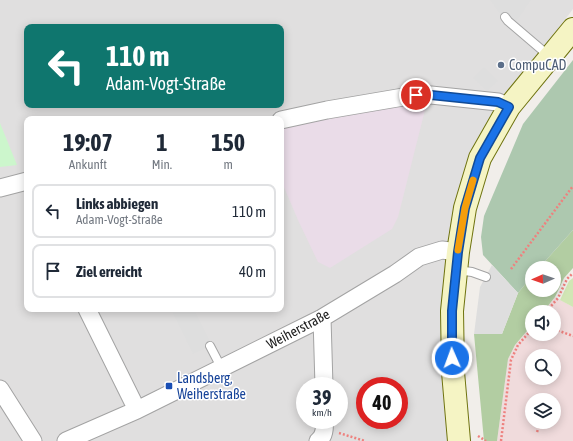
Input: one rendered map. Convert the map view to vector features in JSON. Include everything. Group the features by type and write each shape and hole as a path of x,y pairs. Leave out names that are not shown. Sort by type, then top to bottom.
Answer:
{"street":[{"path":"461,437 453,372 452,311 457,261 465,208 480,158 509,107 573,29"},
{"path":"284,119 327,110 416,95 431,95 498,102 509,107"},
{"path":"0,188 24,182"},
{"name":"Weiherstraße","path":"66,441 137,410 322,318 395,274 419,257 442,250 457,261"},
{"path":"88,312 137,410"},
{"path":"322,318 324,377"},
{"path":"0,389 33,441"}],"lane":[{"path":"505,17 550,58"},
{"path":"457,261 472,272 486,277"},
{"path":"210,346 222,369"}],"path":[{"path":"511,268 573,186"},
{"path":"552,305 558,298 567,279 573,273"},
{"path":"567,279 573,278"},
{"path":"561,332 573,336"},
{"path":"501,441 511,360 518,345 525,337"},
{"path":"322,430 365,441"},
{"path":"461,437 486,441"}],"shaded area":[{"path":"0,0 573,0 573,9 503,101 459,193 453,441 0,441"},
{"path":"490,0 531,0 511,29"},
{"path":"484,67 498,81 487,91 473,78"},
{"path":"428,98 398,217 392,229 330,268 318,262 284,187 284,126"},
{"path":"492,265 518,293 502,334 474,334 480,287"},
{"path":"555,297 573,307 573,441 497,441 508,359 515,345 525,333 525,341 561,341 561,305 549,305"},
{"path":"172,312 196,312 212,345 193,354"}],"green space":[{"path":"573,60 573,230 545,261 525,261 525,284 518,293 483,255 481,237 484,216 523,124"},
{"path":"0,123 17,165 0,167"},
{"path":"573,230 573,268 564,278 561,284 561,261 545,261"},
{"path":"573,278 573,307 560,300 569,281"},
{"path":"525,284 525,297 555,297 549,305 525,305 525,333 515,345 508,359 497,441 484,441 474,334 502,334 518,293"}],"slow traffic":[{"path":"458,250 465,208 473,180"}],"place":[{"name":"CompuCAD","path":"501,65"},
{"name":"Landsberg, Weiherstraße","path":"169,386"}],"route":[{"path":"416,95 431,95 498,102 509,107 480,158 465,208 458,252 452,311 452,358"}]}
